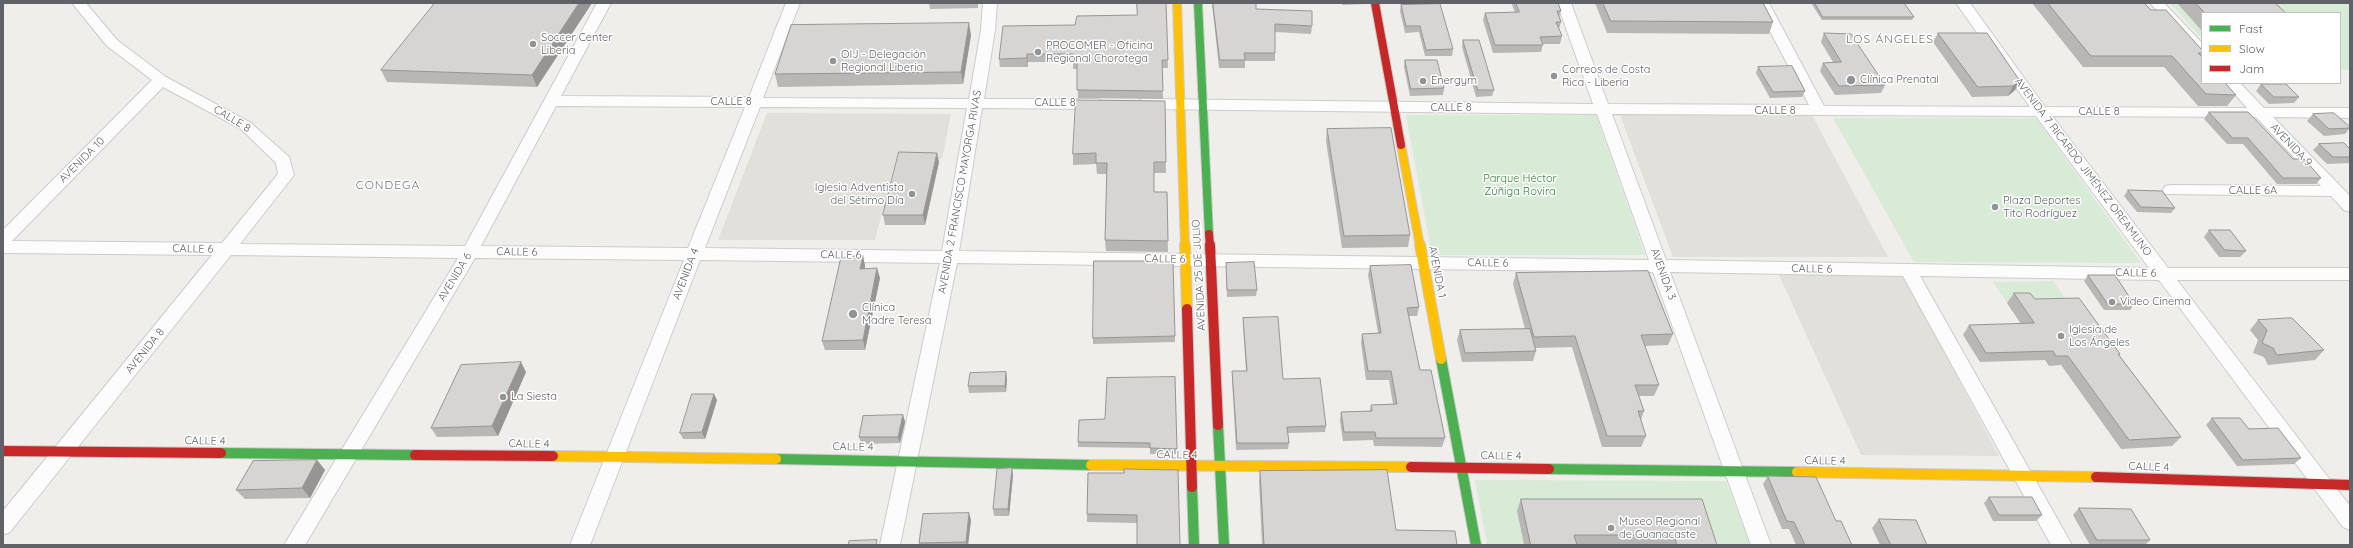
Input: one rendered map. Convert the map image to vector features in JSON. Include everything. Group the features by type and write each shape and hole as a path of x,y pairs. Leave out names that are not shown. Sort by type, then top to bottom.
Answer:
{"street":[{"name":"CALLE 8","path":"79,3 112,43 161,80 246,126 284,161 286,175"},
{"name":"AVENIDA 6","path":"294,545 470,252 604,3"},
{"name":"AVENIDA 4","path":"580,545 793,3"},
{"name":"AVENIDA 2 FRANCISCO MAYORGA RIVAS","path":"890,545 950,256 988,30 990,3"},
{"name":"AVENIDA 25 DE JULIO","path":"1178,3 1194,545"},
{"name":"AVENIDA 25 DE JULIO","path":"1198,3 1224,545"},
{"name":"AVENIDA 1","path":"1375,3 1476,545"},
{"name":"AVENIDA 3","path":"1564,3 1761,545"},
{"path":"1762,3 1819,111"},
{"name":"AVENIDA 7 RICARDO JIMÉNEZ OREAMUNO","path":"1963,3 2041,112 2350,521"},
{"path":"2157,3 2201,50"},
{"name":"AVENIDA 10","path":"3,240 161,80"},
{"name":"AVENIDA 9","path":"2233,84 2260,113 2339,188 2350,206"},
{"name":"CALLE 8","path":"552,101 1110,104"},
{"name":"CALLE 8","path":"1126,104 1394,108 2350,113"},
{"name":"AVENIDA 8","path":"3,526 228,249 286,175"},
{"name":"CALLE 6A","path":"2171,190 2339,188"},
{"name":"CALLE 6","path":"3,247 950,256 2163,274 2350,274"},
{"path":"1908,270 2062,545"},
{"name":"CALLE 4","path":"3,451 908,460 1192,467 1311,466 2023,475 2350,485"}],"shaded area":[{"path":"767,113 951,114 942,159 896,159 875,240 718,240"},
{"path":"1620,115 1812,115 1888,257 1673,257"},
{"path":"1903,274 1999,456 1861,455 1779,275"}],"green space":[{"path":"2170,3 2177,3 2201,30 2201,38"},
{"path":"2255,3 2347,3 2350,5 2350,70 2341,70 2341,12 2264,12"},
{"name":"Parque Héctor Zúñiga Rovira","path":"1406,115 1596,115 1645,255 1432,255"},
{"path":"1833,118 2036,118 2141,263 1914,262"},
{"path":"2053,281 2072,307 2007,303 1993,282"},
{"path":"1475,480 1726,481 1750,545 1707,545 1517,511 1524,545 1487,545"}],"building":[{"path":"435,3 579,3 532,75 381,70"},
{"path":"1137,3 1166,3 1168,60 1162,60 1163,91 1077,90 1077,61 1072,61 1073,54 1027,54 1027,58 999,59 1003,26 1075,25 1077,16 1137,15"},
{"path":"1213,3 1256,3 1256,9 1312,11 1312,26 1275,24 1275,53 1244,53 1245,60 1220,60"},
{"path":"1516,3 1558,3 1561,11 1557,11 1561,22 1556,22 1562,36 1540,37 1543,45 1495,45 1485,13 1519,12"},
{"path":"1603,3 1763,3 1773,22 1611,21"},
{"path":"1815,3 1904,3 1914,17 1823,17"},
{"path":"2048,3 2144,3 2151,10 2166,10 2201,49 2201,53 2198,53 2201,56 2201,84 2226,84 2236,95 2206,94 2172,56 2091,56"},
{"path":"2196,3 2275,3 2285,12 2204,12"},
{"path":"1440,4 1453,49 1426,50 1420,26 1406,26 1401,5"},
{"path":"969,23 961,72 775,74 791,25"},
{"path":"1824,33 1851,34 1885,85 1839,86 1823,63 1841,62"},
{"path":"1938,33 1987,33 2020,81 2013,86 1978,87"},
{"path":"1463,40 1479,40 1494,90 1478,90"},
{"name":"Energym","path":"1405,60 1437,60 1444,88 1411,89"},
{"path":"1792,66 1805,91 1773,92 1758,67"},
{"path":"2261,84 2286,84 2299,97 2274,97"},
{"path":"1076,100 1165,101 1166,162 1154,162 1154,192 1167,192 1168,241 1105,240 1107,163 1096,163 1096,153 1073,154"},
{"path":"2209,112 2248,112 2293,159 2304,159 2321,178 2283,178 2248,138 2233,138"},
{"path":"2334,113 2350,128 2329,129 2313,114"},
{"path":"1391,128 1410,235 1344,236 1327,129"},
{"path":"2344,143 2350,149 2350,157 2333,157 2319,144"},
{"name":"Iglesia Adventista del Sétimo Día","path":"899,152 937,153 923,215 883,215"},
{"path":"2128,190 2162,191 2175,208 2141,207"},
{"path":"2209,230 2230,230 2246,251 2225,250"},
{"name":"Clínica Madre Teresa","path":"863,256 860,269 877,268 863,340 822,341 841,257"},
{"path":"1094,261 1173,261 1175,336 1093,338"},
{"path":"1254,262 1257,290 1227,290 1226,263"},
{"path":"1411,265 1419,307 1407,308 1420,370 1431,370 1445,438 1376,438 1375,432 1344,432 1341,412 1372,411 1371,405 1397,404 1391,371 1368,371 1362,334 1381,333 1370,266"},
{"path":"1648,271 1673,334 1641,335 1659,385 1635,385 1644,411 1638,411 1646,436 1607,436 1575,336 1534,337 1516,273"},
{"path":"2088,275 2115,275 2134,304 2108,304"},
{"path":"2014,293 2030,293 2035,299 2079,298 2120,354 2118,354 2181,437 2129,440 2068,356 2056,356 2053,351 1986,353 1969,325 2034,323"},
{"path":"1278,317 1283,379 1320,378 1326,426 1287,427 1289,443 1237,443 1232,371 1247,371 1243,318"},
{"path":"2292,318 2324,350 2277,355 2273,348 2262,343 2267,330 2258,320"},
{"path":"1530,329 1536,351 1465,353 1460,330"},
{"path":"521,362 492,426 431,428 461,365"},
{"path":"1006,372 1005,386 968,386 970,373"},
{"path":"1175,377 1177,449 1150,448 1150,443 1078,442 1079,420 1105,419 1107,378"},
{"path":"692,394 714,394 702,432 680,433"},
{"path":"903,415 898,437 859,437 863,416"},
{"path":"2212,418 2240,418 2249,429 2278,428 2301,458 2243,460"},
{"path":"317,460 302,488 236,490 253,461"},
{"path":"1012,468 1008,509 993,509 997,469"},
{"path":"1124,469 1178,470 1180,545 1137,545 1137,515 1087,514 1088,473 1124,473"},
{"path":"1387,470 1396,530 1455,531 1457,545 1264,545 1260,471"},
{"path":"1768,476 1816,477 1836,521 1841,521 1852,545 1805,545 1794,522 1787,521"},
{"path":"1989,497 2032,497 2042,515 1999,515"},
{"name":"Museo Regional de Guanacaste","path":"1521,499 1702,499 1717,545 1677,545 1674,535 1574,535 1577,545 1531,545"},
{"path":"2079,508 2131,509 2150,540 2097,540"},
{"path":"969,513 966,542 919,543 923,514"},
{"path":"1879,519 1916,520 1927,545 1891,545"},
{"path":"877,540 876,545 848,545 849,541"}],"traffic: fast":[{"path":"1198,3 1209,234"},
{"path":"1441,359 1476,545"},
{"path":"1218,425 1224,545"},
{"path":"221,453 415,455"},
{"path":"776,459 1091,465"},
{"path":"1549,469 1797,472"},
{"path":"1192,487 1194,545"}],"traffic: slow":[{"path":"1177,3 1187,309"},
{"path":"1401,145 1441,359"},
{"path":"553,456 776,459"},
{"path":"1091,465 1411,467"},
{"path":"1797,472 2096,477"}],"traffic: jam":[{"path":"1375,3 1401,145"},
{"path":"1209,234 1218,425"},
{"path":"1187,309 1192,487"},
{"path":"3,451 221,453"},
{"path":"415,455 553,456"},
{"path":"1411,467 1549,469"},
{"path":"2096,477 2350,485"}],"place":[{"name":"Soccer Center Liberia","path":"533,44"},
{"name":"PROCOMER - Oficina Regional Chorotega","path":"1038,52"},
{"name":"OIJ - Delegación Regional Liberia","path":"833,61"},
{"name":"Correos de Costa Rica - Liberia","path":"1554,76"},
{"name":"Clínica Prenatal","path":"1851,80"},
{"name":"Energym","path":"1423,81"},
{"name":"Iglesia Adventista del Sétimo Día","path":"912,194"},
{"name":"Plaza Deportes Tito Rodríguez","path":"1995,207"},
{"name":"Video Cinema","path":"2112,302"},
{"name":"Clínica Madre Teresa","path":"853,314"},
{"name":"Iglesia de Los Ángeles","path":"2061,336"},
{"name":"La Siesta","path":"503,397"},
{"name":"Museo Regional de Guanacaste","path":"1611,528"}],"district":[{"name":"LOS ÁNGELES","path":"1890,39"},
{"name":"CONDEGA","path":"388,185"}]}
